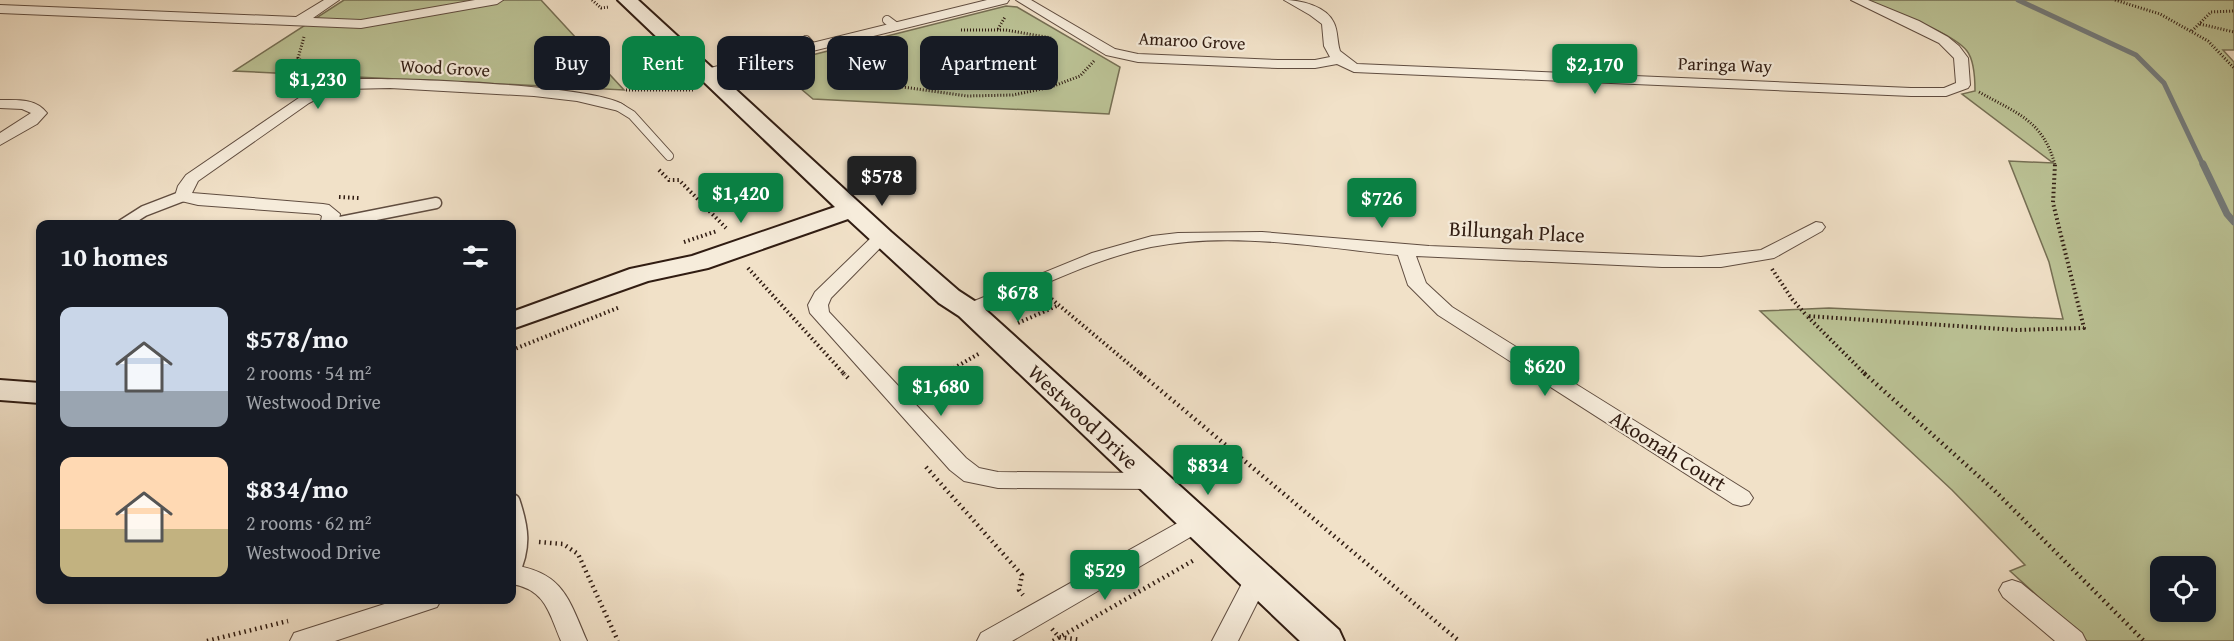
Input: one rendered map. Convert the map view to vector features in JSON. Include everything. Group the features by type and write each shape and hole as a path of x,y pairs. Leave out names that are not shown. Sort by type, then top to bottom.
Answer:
{"street":[{"path":"91,14 117,0"},
{"path":"300,26 333,0"},
{"path":"0,9 300,26 398,20 491,0"},
{"name":"Westwood Drive","path":"627,0 666,36"},
{"path":"705,70 891,23 959,3 1004,0"},
{"name":"Amaroo Grove","path":"1022,0 1111,52 1138,58 1278,64 1315,64 1337,60"},
{"path":"1290,0 1315,12 1328,23 1331,48 1337,60"},
{"name":"Paringa Way","path":"1337,60 1354,68 1946,92 1963,85 1962,59 1954,46 1937,35 1857,0"},
{"name":"Westwood Drive","path":"705,72 717,83"},
{"name":"Wood Grove","path":"183,196 186,186 201,172 304,99 330,87 379,83 544,92 573,95 619,107"},
{"path":"600,101 620,90"},
{"name":"Westwood Drive","path":"725,90 882,237 949,297 969,310 1325,641"},
{"path":"0,104 31,107 37,109 39,114 32,121 0,140"},
{"path":"183,196 198,200 323,209 331,214 330,220"},
{"path":"516,320 640,275 699,262 847,204"},
{"name":"Billungah Place","path":"969,310 1074,266 1146,242 1178,238 1313,241 1405,250 1672,262 1725,261 1763,255 1816,226"},
{"path":"882,237 822,296 818,308 820,313 958,464 972,475 998,480 1152,482"},
{"name":"Akoonah Court","path":"1405,250 1417,285 1445,312 1741,498"},
{"path":"0,390 36,393"},
{"path":"990,641 1198,522"},
{"path":"516,575 536,579 546,586 554,597 574,641"},
{"path":"1225,641 1258,577"},
{"path":"2012,590 2073,641"},
{"path":"298,630 411,604"}],"lane":[{"name":"Wood Grove","path":"619,107 632,116 669,156"},
{"path":"130,220 144,211 183,196"},
{"path":"353,220 436,203"},
{"path":"516,509 524,531 524,543 516,566"}],"path":[{"path":"2115,0 2151,10 2208,41 2234,68"},
{"path":"2192,32 2211,12 2234,11"},
{"path":"2199,24 2234,32"},
{"path":"300,26 303,42 298,58 306,65 346,67"},
{"path":"952,31 998,29 1045,36"},
{"path":"908,88 967,96 1013,95 1051,87 1080,76 1094,61 1088,56"},
{"path":"620,90 717,89"},
{"path":"1807,316 2017,330 2084,328 2053,203 2055,164 2047,141 2033,123 1983,93"},
{"path":"654,164 669,180 679,180 726,228"},
{"path":"336,197 401,202 410,208"},
{"path":"1763,255 1792,299 1807,316 1882,391 1994,490 2144,641"},
{"path":"741,260 849,379"},
{"path":"1041,290 1459,641"},
{"path":"1017,324 1059,305"},
{"path":"907,391 956,368 980,353"},
{"path":"919,459 1022,575 1019,590 1029,602"},
{"path":"524,543 556,542 578,554 618,641"},
{"path":"1053,641 1199,557"},
{"path":"207,641 262,629 298,630"},
{"path":"1073,630 1082,640"},
{"path":"1059,637 1082,640"}],"green space":[{"path":"344,0 541,0 574,36 534,36 534,86 234,71"},
{"path":"1867,0 2234,0 2234,50 2223,50 2234,62 2234,641 2087,641 2010,571 2025,565 1952,490 1760,311 1829,308 2063,319 2049,262 2009,161 2053,163 1962,94 1975,91 1973,65 1967,51 1948,37 1920,22"},
{"path":"1006,6 1017,7 1120,67 1109,114 813,99 802,90 815,90 815,54 827,51 827,90 908,90 908,36 887,36"},
{"path":"610,75 622,88 622,90 610,89"}],"waterway":[{"path":"2018,0 2136,55 2164,83 2203,165"},
{"path":"2203,164 2227,214 2234,222"}]}
